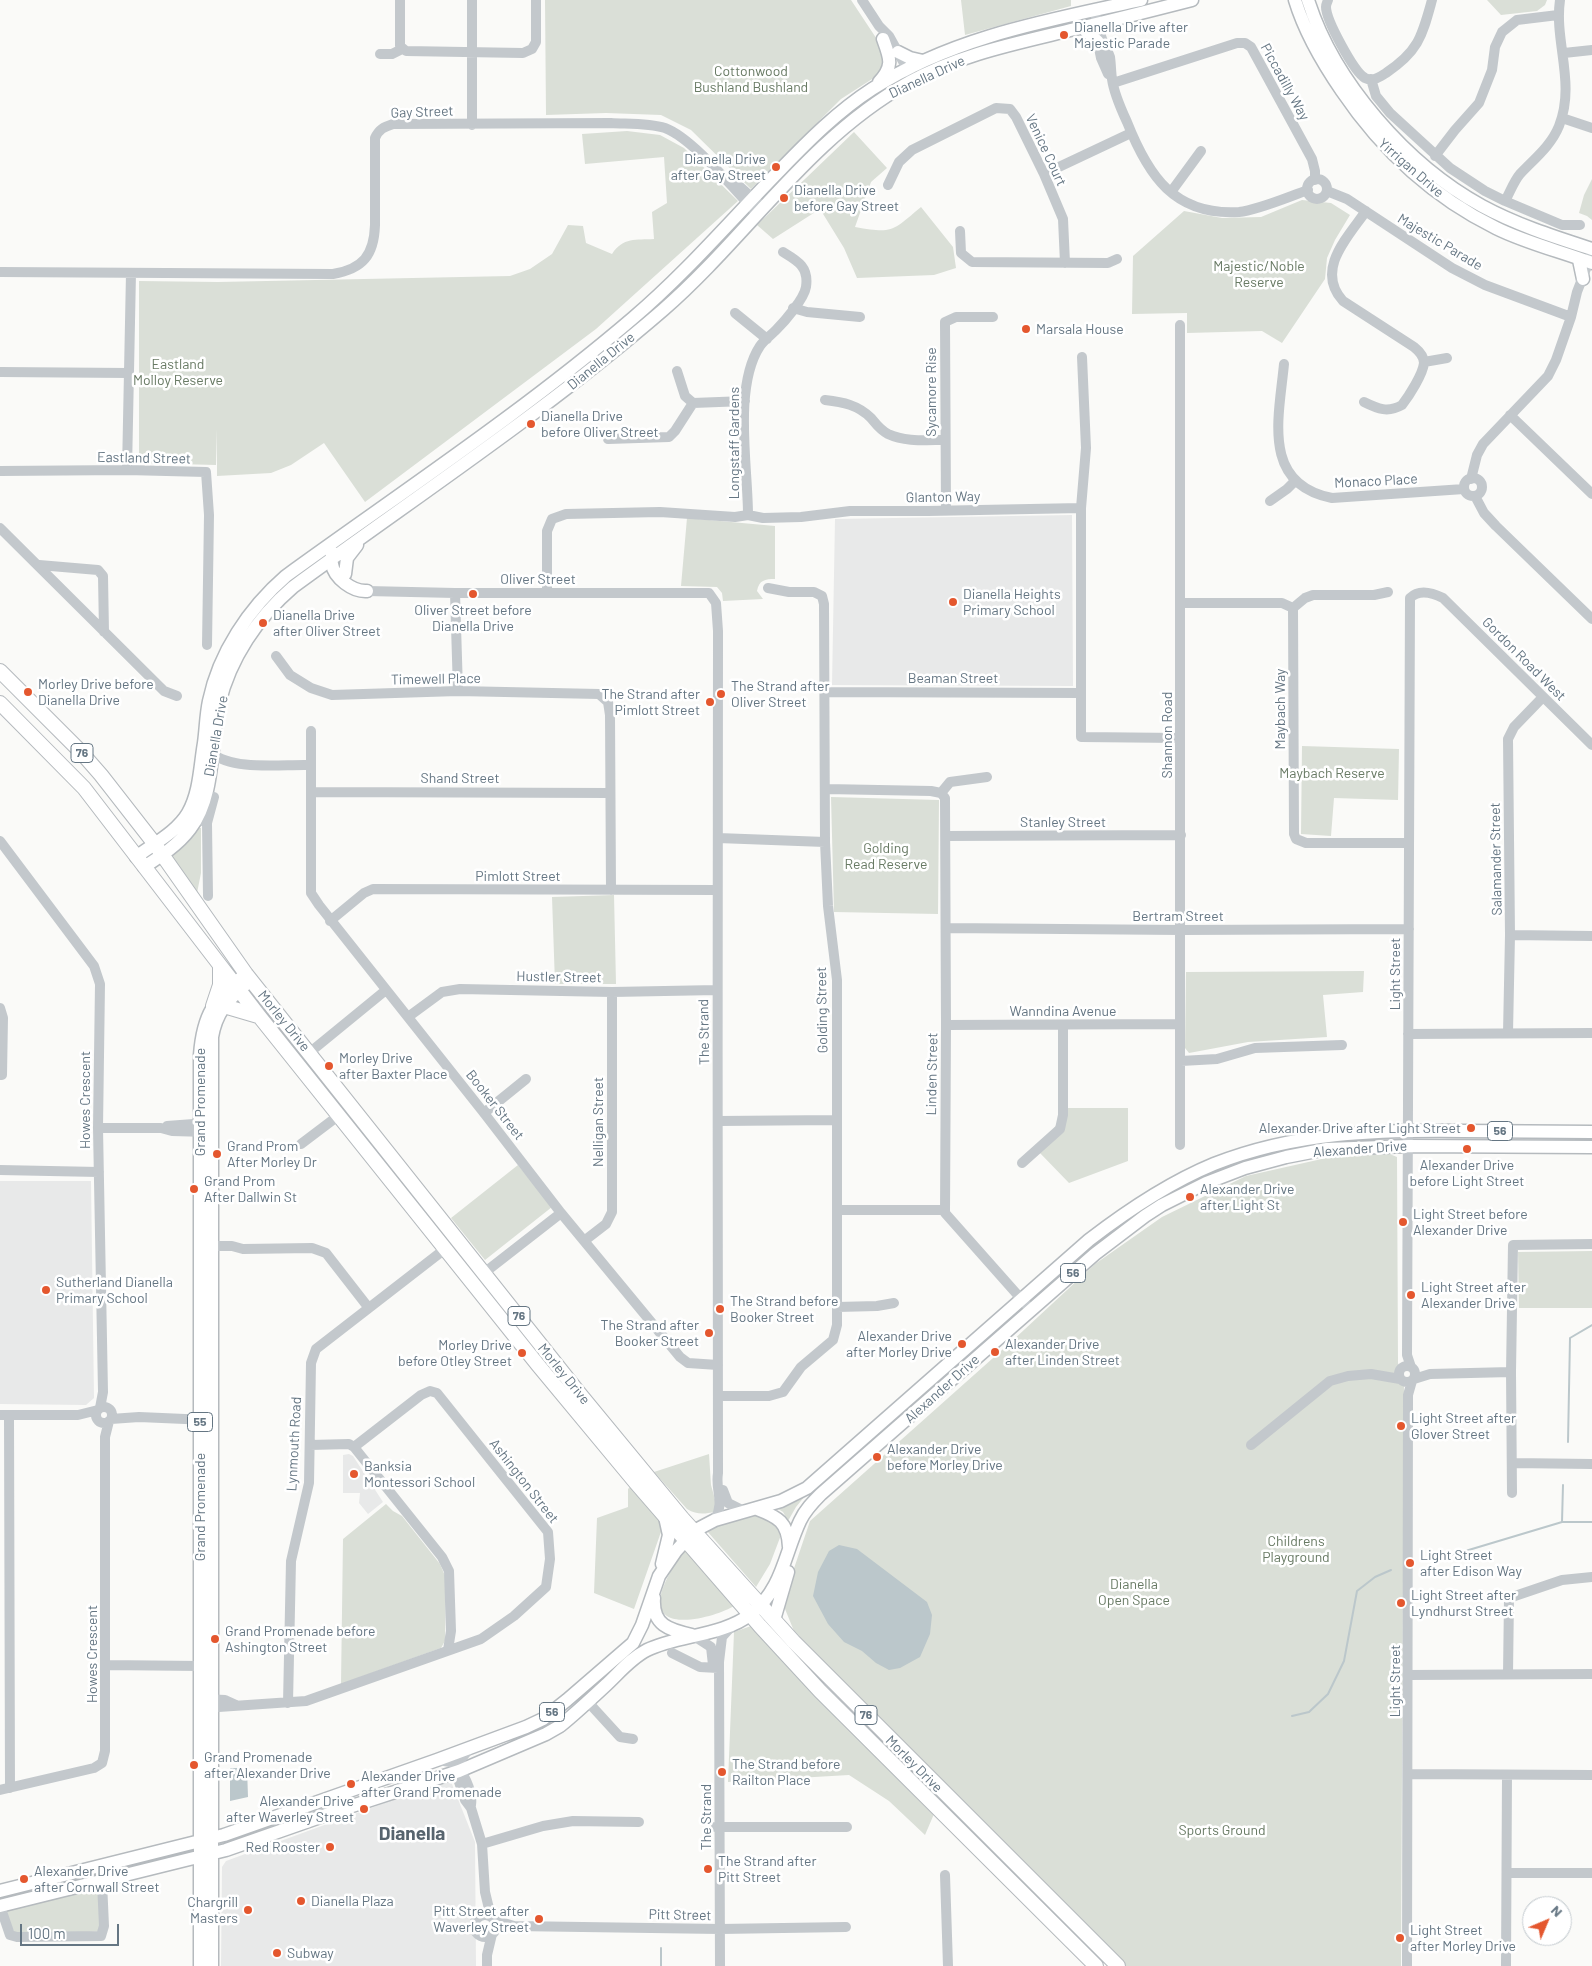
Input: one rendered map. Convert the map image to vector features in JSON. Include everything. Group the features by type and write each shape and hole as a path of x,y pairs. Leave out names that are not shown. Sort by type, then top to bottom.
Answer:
{"highway":[{"name":"Morley Drive","path":"0,671 80,751 154,843 248,977 646,1476 689,1535 755,1609 828,1699 1096,1966"},
{"name":"Morley Drive","path":"0,702 74,777 220,967 598,1439 665,1517 689,1535"},
{"path":"220,967 219,1006 259,1016"},
{"path":"408,1202 420,1193"},
{"name":"Morley Drive","path":"755,1609 774,1620 907,1757 1118,1966"}],"main road":[{"name":"Dianella Drive","path":"332,558 556,397 637,331 688,286 761,211 804,163 923,61 990,36 1141,0"},
{"name":"Dianella Drive","path":"140,862 162,855 190,830 197,818 207,788 219,704 231,669 254,627 277,602 345,534 547,388 632,319 679,277 750,201 832,120 872,89 907,76 995,48 1192,0"},
{"path":"1289,0 1306,40 1316,51"},
{"name":"Yirrigan Drive","path":"1295,0 1316,51 1362,121 1384,146 1434,190 1495,228 1534,244 1589,259"},
{"name":"Yirrigan Drive","path":"1308,0 1329,48 1354,88 1393,137 1429,169 1466,196 1534,229 1589,259"},
{"path":"1091,26 1098,42"},
{"path":"872,89 884,77 889,65 890,58 883,39"},
{"path":"898,52 910,58 923,61"},
{"path":"1583,279 1579,260 1589,259"},
{"path":"332,558 333,549 345,534"},
{"path":"345,578 349,556 366,534"},
{"path":"311,566 332,558"},
{"path":"332,558 337,562 345,578"},
{"name":"Dianella Drive","path":"197,818 197,792 209,701 227,654 240,628 263,598 286,576 311,566"},
{"path":"311,566 326,573 345,578 366,591"},
{"name":"Dianella Drive","path":"140,862 154,843 176,828 197,818"},
{"name":"Grand Promenade","path":"200,1966 206,1856 206,1128 212,1038 219,1006 248,977"},
{"name":"Alexander Drive","path":"0,1891 206,1839 437,1760 543,1719 633,1643 658,1582 689,1535 715,1520 781,1501 807,1488 1088,1240 1168,1186 1202,1170 1266,1147 1314,1137 1409,1131 1592,1132"},
{"name":"Alexander Drive","path":"0,1906 206,1856 459,1772 560,1726 639,1654 658,1645 732,1625 768,1597 775,1586 789,1553 800,1520 806,1510 821,1494 1125,1230 1162,1205 1206,1183 1245,1168 1326,1149 1409,1146 1592,1147"},
{"name":"Grand Promenade","path":"206,1509 200,1666 206,1703"},
{"name":"56","path":"750,1510 771,1514 783,1524 788,1532 788,1572 774,1620"},
{"path":"665,1517 669,1535 658,1582 655,1614 662,1623 674,1631 694,1636"},
{"name":"Grand Promenade","path":"206,1856 212,1966"}],"street":[{"path":"400,0 400,42 402,49"},
{"path":"472,0 472,125"},
{"path":"380,54 392,54 402,49 410,52 472,53 523,53 532,50 536,42 536,0"},
{"path":"862,0 879,26 889,36 898,52 907,76"},
{"path":"1328,0 1326,8 1331,23 1360,75 1371,79 1377,78 1398,65 1414,49 1422,34 1432,0"},
{"path":"1505,201 1518,176 1551,141 1562,118 1566,97 1564,54 1558,16 1560,0"},
{"path":"1092,11 1091,26 1110,59 1112,81"},
{"path":"1435,156 1455,130 1479,104 1492,70 1494,47 1502,32 1517,20 1558,16"},
{"path":"879,26 883,39 907,76"},
{"path":"1098,42 1102,62 1112,81 1131,133 1146,165 1160,183 1171,192 1192,205 1204,209 1240,212 1308,190"},
{"name":"Piccadilly Way","path":"1112,81 1237,43 1245,43 1251,47 1256,55 1312,159 1315,180"},
{"path":"1564,54 1592,50"},
{"path":"1371,79 1376,96 1390,113 1435,156 1485,191 1562,225 1580,225"},
{"name":"Venice Court","path":"888,185 899,162 912,150 996,108 1010,109 1016,116 1044,174 1063,219 1065,263"},
{"path":"1562,118 1592,128"},
{"name":"Gay Street","path":"131,273 333,274 346,272 366,258 374,239 375,138 378,131 385,126 393,124 611,123 666,128 685,140 727,180 737,193 761,211"},
{"path":"1044,174 1131,133"},
{"path":"1171,192 1202,151"},
{"path":"1315,180 1324,182 1327,191 1323,197 1316,199 1310,195 1308,190 1309,185 1315,180"},
{"name":"Majestic Parade","path":"1327,191 1339,195 1366,211 1452,268 1485,285 1573,313"},
{"path":"1364,402 1378,410 1387,410 1402,405 1422,371 1424,362 1423,356 1414,347 1343,301 1337,294 1331,281 1330,270 1340,248 1366,211"},
{"path":"960,231 961,253 972,262 1108,263 1117,258"},
{"name":"Longstaff Gardens","path":"748,515 745,401 748,375 760,346 778,328 803,296 806,286 806,274 801,262 783,252"},
{"path":"1573,313 1583,297 1589,259"},
{"path":"0,272 131,273 127,470"},
{"path":"1471,479 1477,480 1481,485 1480,492 1475,496 1468,495 1464,489 1466,483 1471,479 1479,450 1548,376 1556,360 1573,313 1577,292 1583,279"},
{"path":"793,308 808,312 860,317"},
{"path":"735,312 767,338"},
{"name":"Sycamore Rise","path":"946,510 945,322 956,318 993,317"},
{"name":"Shannon Road","path":"1180,325 1180,1145"},
{"path":"1082,357 1086,448 1081,508 1081,737 1180,738"},
{"path":"1424,362 1447,358"},
{"name":"Monaco Place","path":"1284,364 1278,446 1285,467 1295,481 1310,492 1332,498 1464,489"},
{"path":"677,371 686,396 693,403 745,401"},
{"path":"0,372 129,372"},
{"path":"825,400 843,402 854,406 867,414 885,433 893,436 916,440 945,440"},
{"path":"608,439 669,437 693,403"},
{"path":"1510,415 1592,493"},
{"name":"Eastland Street","path":"0,471 127,470 206,472 209,515 207,645"},
{"path":"1270,501 1295,481"},
{"path":"1475,496 1484,513 1496,526 1592,619"},
{"name":"Glanton Way","path":"547,593 547,531 552,519 566,514 660,512 735,517 748,515 763,518 801,517 850,511 1081,508"},
{"path":"0,528 164,691 177,696"},
{"path":"39,565 98,570 103,576 104,632"},
{"name":"Golding Street","path":"718,1396 769,1396 783,1392 801,1367 832,1340 836,1332 838,1210 836,1120 837,980 828,906 825,842 824,604 822,596 814,592 789,592 768,588"},
{"name":"Oliver Street","path":"366,591 709,593"},
{"path":"1181,603 1282,602 1293,608 1312,595 1374,595 1388,592"},
{"path":"455,593 458,691"},
{"name":"The Strand","path":"709,593 716,602 718,631 717,990 719,1120 717,1480 720,1509 715,1520"},
{"name":"Light Street","path":"1407,1966 1408,1395 1404,1358 1407,1355 1409,1146 1409,602 1414,595 1423,593 1436,595"},
{"name":"Gordon Road West","path":"1436,595 1443,598 1592,745"},
{"name":"Maybach Way","path":"1293,608 1294,834 1296,839 1306,843 1409,844"},
{"name":"Timewell Place","path":"276,656 290,675 311,688 332,695 458,691 599,694 608,702 610,715 610,793"},
{"name":"Beaman Street","path":"824,692 1081,692"},
{"name":"Salamander Street","path":"1508,1033 1510,935 1508,740 1514,727 1543,697"},
{"name":"Booker Street","path":"311,731 311,893 330,921 484,1113 561,1213 680,1357 688,1364 718,1365"},
{"path":"212,753 219,759 241,765 310,765"},
{"path":"210,772 241,765"},
{"path":"826,789 932,791 941,793 950,782 987,777"},
{"name":"Shand Street","path":"311,792 610,793"},
{"path":"610,793 611,890"},
{"name":"Linden Street","path":"941,793 945,798 946,836 944,1210"},
{"path":"208,896 197,818 214,797"},
{"name":"Stanley Street","path":"946,836 1181,835"},
{"path":"718,838 825,842"},
{"name":"Howes Crescent","path":"0,841 94,966 100,984 98,1128 105,1438 105,1751 102,1763 94,1768 5,1789"},
{"name":"Pimlott Street","path":"330,921 364,893 373,889 717,890"},
{"name":"Bertram Street","path":"946,928 1409,929"},
{"path":"1510,935 1592,936"},
{"name":"Hustler Street","path":"408,1017 442,992 460,989 612,992 717,990"},
{"path":"309,1053 386,990"},
{"name":"Nelligan Street","path":"584,1241 606,1224 612,1212 612,992"},
{"path":"0,1008 4,1018 2,1075 0,1075"},
{"name":"Wanndina Avenue","path":"946,1025 1180,1024"},
{"path":"1022,1163 1060,1129 1063,1115 1063,1025"},
{"path":"1408,1034 1592,1033"},
{"path":"1181,1061 1217,1059 1255,1048 1342,1045"},
{"path":"484,1113 526,1079"},
{"path":"301,1144 338,1116"},
{"path":"719,1120 836,1120"},
{"path":"98,1128 161,1128 172,1131 206,1128"},
{"path":"0,1170 99,1172"},
{"path":"838,1210 944,1210 944,1213 1031,1310"},
{"path":"484,1272 561,1213"},
{"path":"1512,1493 1513,1245 1592,1244"},
{"path":"207,1250 312,1248 326,1253 368,1308"},
{"name":"Lynmouth Road","path":"288,1702 291,1560 310,1483 311,1363 316,1349 445,1249"},
{"path":"837,1307 877,1306 894,1303"},
{"path":"1251,1445 1330,1381 1348,1376 1371,1374 1511,1372"},
{"name":"Ashington Street","path":"206,1703 225,1700 236,1705 306,1701 481,1640 514,1616 546,1587 550,1560 548,1532 437,1393 430,1391 421,1396 354,1447"},
{"path":"5,1789 4,1415 206,1415"},
{"path":"310,1445 349,1444 354,1447 442,1557 449,1571 451,1631 448,1650"},
{"path":"1512,1464 1592,1464"},
{"name":"The Strand","path":"718,1473 728,1503 750,1510"},
{"path":"1508,1674 1509,1598 1562,1580 1592,1577"},
{"name":"The Strand","path":"714,1966 717,1929 718,1827 716,1668 722,1637 732,1625"},
{"name":"The Strand","path":"694,1636 711,1646 716,1668"},
{"path":"672,1654 700,1667 716,1668"},
{"path":"105,1665 200,1666"},
{"path":"1408,1675 1592,1674"},
{"path":"588,1702 620,1737 633,1739"},
{"path":"470,1748 460,1759 458,1779 465,1800 471,1808 482,1844 485,1892 496,1927 487,1955 487,1966"},
{"path":"437,1760 451,1762 459,1772"},
{"path":"1408,1774 1592,1775"},
{"path":"1506,1966 1507,1775"},
{"path":"482,1844 543,1826 573,1821 639,1822"},
{"path":"718,1827 847,1827"},
{"path":"1507,1873 1592,1873"},
{"path":"945,1875 948,1966"},
{"path":"0,1906 10,1934 17,1937 100,1936 104,1926 102,1882"},
{"path":"483,1966 482,1945 480,1936 474,1929 474,1922 478,1917 485,1892"},
{"path":"478,1917 484,1915 493,1919"},
{"name":"Pitt Street","path":"493,1919 514,1926 717,1929 846,1927"},
{"name":"Pitt Street","path":"493,1934 514,1926"},
{"name":"The Strand","path":"717,1929 720,1966"},
{"path":"480,1936 488,1937 493,1934"}],"shaded area":[{"name":"Dianella Heights Primary School","path":"1072,515 1073,686 832,685 835,519"},
{"name":"Sutherland Dianella Primary School","path":"0,1181 91,1181 94,1398 86,1405 0,1404"},
{"name":"Banksia Montessori School","path":"349,1454 353,1456 383,1502 368,1514 359,1503 360,1493 343,1493 343,1455"},
{"path":"839,1545 857,1549 927,1602 932,1615 930,1634 920,1657 900,1668 889,1670 876,1663 862,1651 844,1642 828,1624 813,1596 818,1572 829,1551"},
{"path":"230,1768 247,1768 248,1797 230,1801"},
{"path":"450,1779 475,1842 476,1966 221,1966 222,1867 226,1861"}],"green space":[{"name":"Cottonwood Bushland Bushland","path":"545,0 851,0 894,65 841,99 751,189 691,130 661,115 606,113 546,115"},
{"path":"961,0 1071,0 1071,6 965,35"},
{"path":"1487,0 1547,0 1545,5 1537,11 1501,15"},
{"name":"Eastland Molloy Reserve","path":"627,131 660,135 684,148 738,201 596,329 365,502 324,443 291,465 271,473 217,476 217,429 216,465 139,463 139,281 218,282 510,276 530,269 552,254 568,225 583,226 586,243 612,254 621,245 630,240 654,239 652,212 667,203 664,157 585,164 582,134"},
{"path":"854,132 887,168 871,182 855,227 878,230 892,229 921,207 953,247 956,268 934,275 857,278 844,248 820,209 773,239 757,225"},
{"path":"1592,179 1592,220 1579,213 1584,195"},
{"name":"Majestic/Noble Reserve","path":"1302,200 1331,203 1350,215 1327,258 1325,279 1282,343 1262,331 1187,333 1187,313 1132,314 1133,256 1184,211 1222,218 1261,217"},
{"path":"687,518 775,526 775,579 765,580 759,584 757,591 763,599 723,601 722,593 717,587 681,586"},
{"name":"Maybach Reserve","path":"1302,746 1399,749 1398,800 1334,798 1331,836 1301,834"},
{"name":"Golding Read Reserve","path":"831,797 939,800 938,914 834,912"},
{"path":"198,828 201,828 201,873 197,893 172,857"},
{"path":"614,895 616,984 555,984 552,897"},
{"path":"1364,971 1363,992 1323,995 1327,1037 1248,1042 1189,1053 1185,1048 1186,972"},
{"path":"1067,1108 1128,1108 1128,1161 1069,1183 1039,1152"},
{"name":"Dianella Open Space","path":"1387,1153 1397,1157 1398,1363 1404,1382 1401,1966 1126,1966 999,1840 794,1631 783,1608 785,1595 810,1521 1011,1342 1095,1264 1162,1217 1246,1176 1335,1156"},
{"path":"518,1165 552,1207 485,1260 451,1218"},
{"path":"1592,1251 1592,1308 1519,1308 1518,1252"},
{"path":"709,1454 711,1485 716,1503 715,1512 697,1513 687,1509 654,1472"},
{"path":"632,1485 659,1516 662,1529 634,1609 594,1593 597,1518 628,1507 628,1489"},
{"path":"805,1496 788,1521 783,1512 773,1506"},
{"path":"386,1504 402,1516 440,1564 446,1578 445,1641 441,1648 341,1684 343,1539"},
{"path":"761,1514 774,1518 781,1535 770,1564 756,1587 707,1531 717,1525"},
{"path":"685,1549 734,1606 717,1614 692,1619 680,1620 670,1617 663,1612 660,1602 663,1589 673,1567"},
{"path":"751,1626 934,1814 925,1835 889,1801 849,1775 728,1782 734,1632"},
{"path":"102,1882 103,1931 17,1937 0,1906"}],"waterway":[{"path":"1568,1442 1570,1338 1592,1325"},
{"path":"1562,1522 1563,1485"},
{"path":"1432,1561 1562,1522 1592,1522"},
{"path":"1292,1716 1309,1712 1328,1694 1344,1661 1357,1591 1375,1577 1391,1570"},
{"path":"661,1948 661,1966"}],"place":[{"name":"Dianella Drive after Majestic Parade","path":"1064,35"},
{"name":"Dianella Drive after Gay Street","path":"776,167"},
{"name":"Dianella Drive before Gay Street","path":"784,198"},
{"name":"Marsala House","path":"1026,329"},
{"name":"Dianella Drive before Oliver Street","path":"531,424"},
{"name":"Oliver Street before Dianella Drive","path":"473,594"},
{"name":"Dianella Heights Primary School","path":"953,602"},
{"name":"Dianella Drive after Oliver Street","path":"263,623"},
{"name":"Morley Drive before Dianella Drive","path":"28,692"},
{"name":"The Strand after Oliver Street","path":"721,694"},
{"name":"The Strand after Pimlott Street","path":"710,702"},
{"name":"Morley Drive after Baxter Place","path":"329,1066"},
{"name":"Alexander Drive after Light Street","path":"1471,1128"},
{"name":"Alexander Drive before Light Street","path":"1467,1149"},
{"name":"Grand Prom After Morley Dr","path":"217,1154"},
{"name":"Grand Prom After Dallwin St","path":"194,1189"},
{"name":"Alexander Drive after Light St","path":"1190,1197"},
{"name":"Light Street before Alexander Drive","path":"1403,1222"},
{"name":"Sutherland Dianella Primary School","path":"46,1290"},
{"name":"Light Street after Alexander Drive","path":"1411,1295"},
{"name":"The Strand before Booker Street","path":"720,1309"},
{"name":"The Strand after Booker Street","path":"709,1333"},
{"name":"Alexander Drive after Morley Drive","path":"962,1344"},
{"name":"Alexander Drive after Linden Street","path":"995,1352"},
{"name":"Morley Drive before Otley Street","path":"522,1353"},
{"name":"Light Street after Glover Street","path":"1401,1426"},
{"name":"Alexander Drive before Morley Drive","path":"877,1457"},
{"name":"Banksia Montessori School","path":"354,1474"},
{"name":"Light Street after Edison Way","path":"1410,1563"},
{"name":"Light Street after Lyndhurst Street","path":"1401,1603"},
{"name":"Grand Promenade before Ashington Street","path":"215,1639"},
{"name":"Grand Promenade after Alexander Drive","path":"194,1765"},
{"name":"The Strand before Railton Place","path":"722,1772"},
{"name":"Alexander Drive after Grand Promenade","path":"351,1784"},
{"name":"Alexander Drive after Waverley Street","path":"364,1809"},
{"name":"Red Rooster","path":"330,1847"},
{"name":"The Strand after Pitt Street","path":"708,1869"},
{"name":"Alexander Drive after Cornwall Street","path":"24,1879"},
{"name":"Dianella Plaza","path":"301,1901"},
{"name":"Chargrill Masters","path":"248,1910"},
{"name":"Pitt Street after Waverley Street","path":"539,1919"},
{"name":"Light Street after Morley Drive","path":"1400,1938"},
{"name":"Subway","path":"277,1953"}],"district":[{"name":"Dianella","path":"412,1834"}],"park label":[{"name":"Childrens Playground","path":"1296,1549"},
{"name":"Sports Ground","path":"1222,1830"}]}
